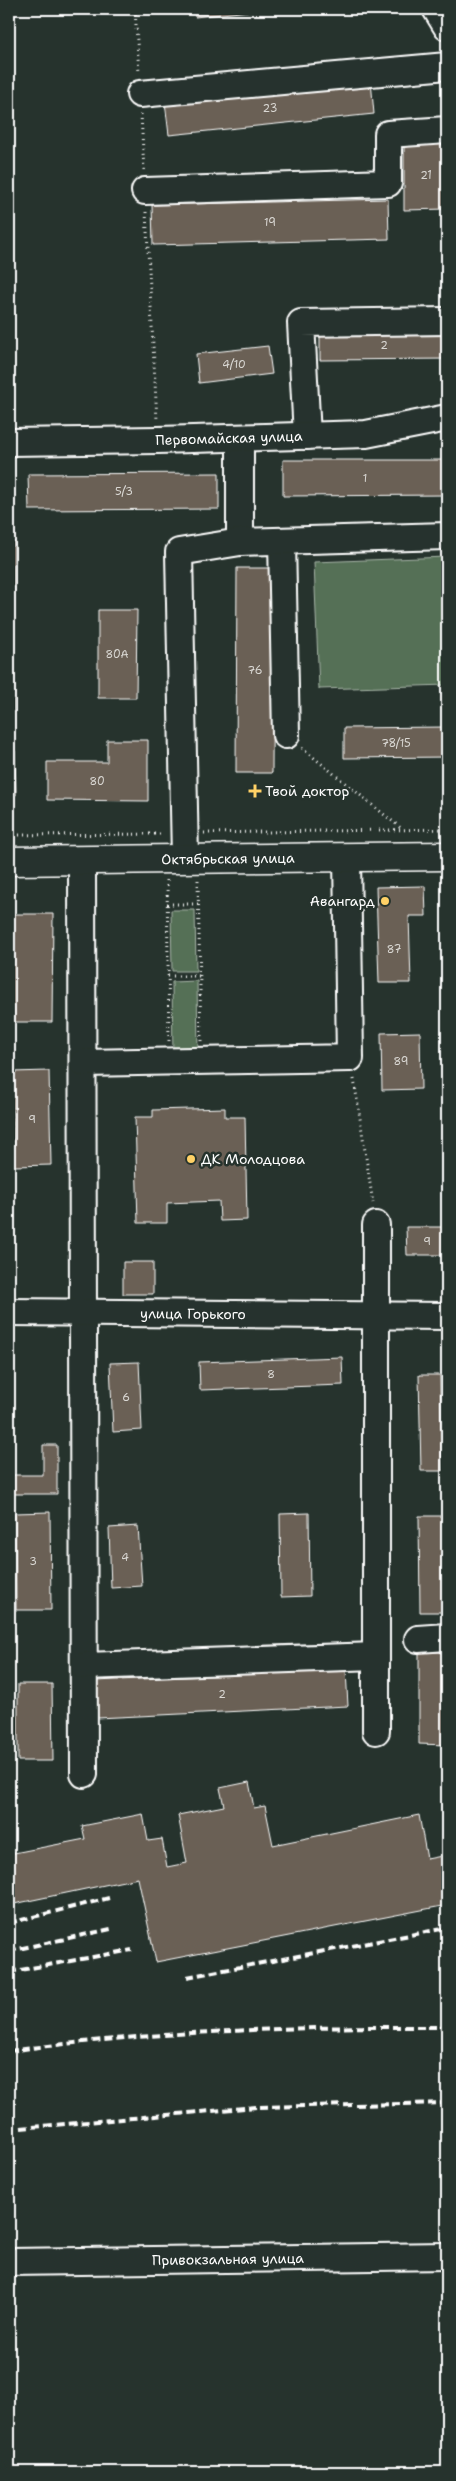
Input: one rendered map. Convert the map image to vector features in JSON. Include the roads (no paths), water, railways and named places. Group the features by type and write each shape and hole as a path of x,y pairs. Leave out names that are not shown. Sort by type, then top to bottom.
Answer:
{"main road":[{"name":"Октябрьская улица","path":"9,861 82,860 183,853 347,858 447,856"}],"street":[{"path":"436,9 447,27"},
{"path":"140,94 447,66"},
{"path":"145,191 388,183 388,134 447,130"},
{"path":"308,436 302,323 447,321"},
{"name":"Первомайская улица","path":"9,442 366,434 447,418"},
{"path":"240,438 240,542"},
{"path":"183,853 179,552 240,542 447,536"},
{"path":"282,541 286,734"},
{"path":"83,1063 350,1058 347,858"},
{"path":"82,860 84,1774"},
{"path":"376,1225 376,1730"},
{"name":"улица Горького","path":"9,1312 447,1316"},
{"path":"418,1639 447,1637"},
{"path":"84,1666 376,1656"},
{"name":"Привокзальная улица","path":"9,2262 447,2256"}],"railway":[{"path":"9,1923 109,1898"},
{"path":"187,1977 447,1928"},
{"path":"9,1951 111,1929"},
{"path":"9,1972 132,1950"},
{"path":"9,2051 173,2034 282,2029 447,2027"},
{"path":"9,2129 256,2107 447,2103"}],"place":[{"name":"Твой доктор","path":"255,791"},
{"name":"Авангард","path":"385,901"},
{"name":"ДК Молодцова","path":"191,1159"}]}
